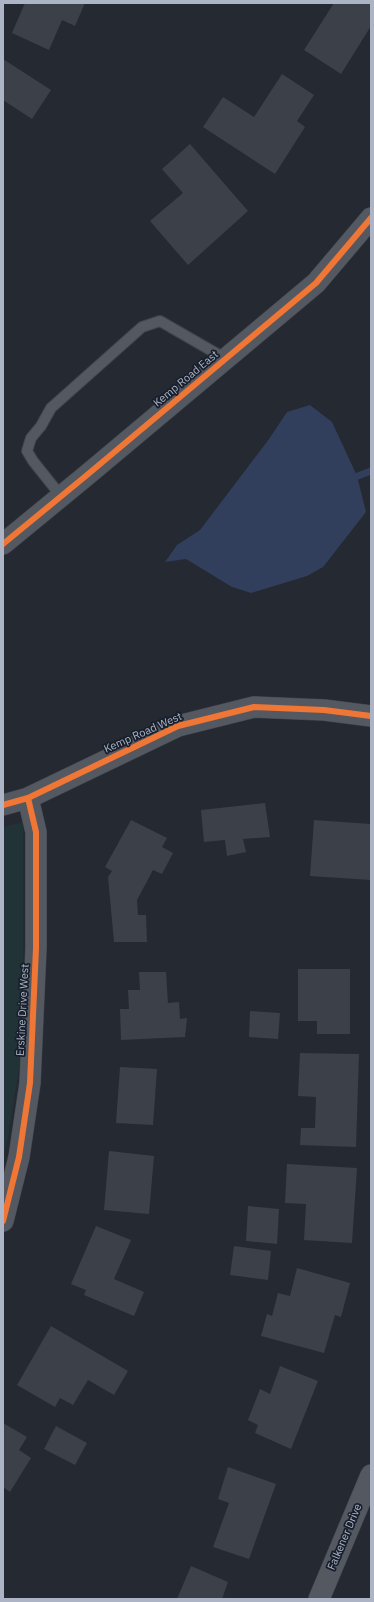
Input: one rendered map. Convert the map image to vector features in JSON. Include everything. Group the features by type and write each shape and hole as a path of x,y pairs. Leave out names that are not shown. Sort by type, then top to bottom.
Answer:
{"street":[{"name":"Kemp Road East","path":"3,544 316,283 371,218"},
{"name":"Kemp Road West","path":"3,805 28,798 178,726 254,707 324,710 371,716"},
{"name":"Erskine Drive West","path":"3,1221 19,1157 30,1083 36,948 36,832 28,798"},
{"name":"Falkener Drive","path":"320,1599 371,1475"}],"lane":[{"path":"62,496 33,461 27,451 31,438 41,426 51,408 142,327 160,321 226,359"}],"shaded area":[{"path":"23,822 23,1042 8,1138 3,1158 3,827"}],"water":[{"path":"310,405 332,422 357,476 366,512 323,567 307,576 251,593 232,587 186,559 165,562 177,545 200,530 269,439 287,412"}],"building":[{"path":"25,3 85,3 75,26 62,20 49,50 12,33"},
{"path":"334,3 371,3 371,26 341,74 304,50"},
{"path":"3,59 51,90 32,119 3,100"},
{"path":"282,74 314,95 297,121 305,127 275,174 203,127 223,97 254,117"},
{"path":"190,144 248,211 188,265 150,221 183,193 162,169"},
{"path":"265,803 270,837 243,839 246,852 227,856 225,840 204,842 201,810"},
{"path":"131,820 167,838 162,847 173,853 162,874 153,870 137,900 138,915 146,915 147,942 114,942 108,877 112,871 105,867"},
{"path":"314,820 371,824 371,880 310,876"},
{"path":"298,969 350,969 350,1034 317,1034 317,1021 298,1021"},
{"path":"139,972 166,972 168,1003 179,1002 180,1019 187,1018 185,1037 121,1040 120,1009 129,1009 128,990 140,990"},
{"path":"250,1011 280,1013 278,1039 249,1037"},
{"path":"300,1053 359,1054 356,1147 300,1145 301,1128 315,1128 316,1097 298,1096"},
{"path":"120,1067 157,1069 153,1125 116,1123"},
{"path":"109,1151 154,1156 149,1214 104,1210"},
{"path":"287,1164 357,1168 352,1243 304,1240 306,1204 285,1203"},
{"path":"248,1206 279,1209 277,1244 246,1241"},
{"path":"96,1226 131,1240 114,1279 144,1292 134,1316 84,1295 86,1290 71,1284"},
{"path":"234,1246 271,1251 268,1280 230,1275"},
{"path":"297,1268 350,1283 341,1317 335,1315 324,1353 261,1336 267,1314 272,1316 278,1293 290,1296"},
{"path":"51,1326 128,1371 114,1395 88,1380 73,1405 60,1398 55,1407 17,1385"},
{"path":"280,1366 318,1381 291,1449 255,1433 258,1425 248,1420 260,1389 270,1394"},
{"path":"3,1423 27,1437 19,1450 31,1458 10,1492 3,1487"},
{"path":"56,1426 87,1443 75,1465 44,1449"},
{"path":"228,1467 276,1484 249,1559 213,1547 229,1503 218,1499"},
{"path":"191,1566 228,1582 222,1599 177,1599"}],"waterway":[{"path":"350,479 371,471"}],"cycle path":[{"path":"3,544 316,283 371,218"},
{"path":"3,805 28,798 178,726 254,707 324,710 371,716"},
{"path":"3,1221 19,1157 30,1083 36,948 36,832 28,798"}]}
